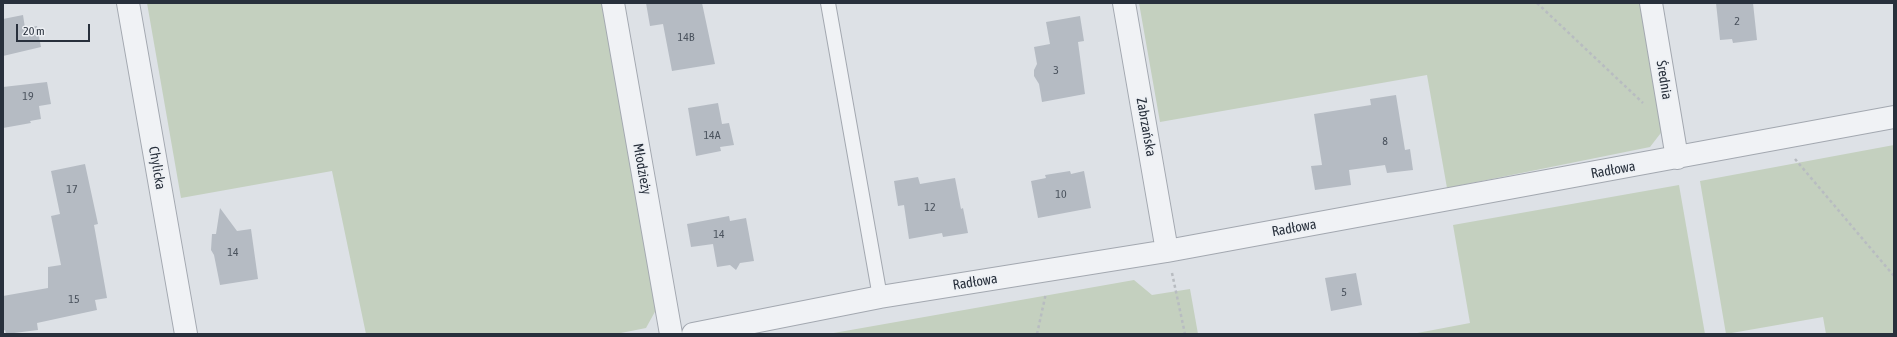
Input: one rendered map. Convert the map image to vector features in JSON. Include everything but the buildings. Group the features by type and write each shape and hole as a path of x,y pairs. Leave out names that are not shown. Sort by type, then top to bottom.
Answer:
{"street":[{"name":"Chylicka","path":"128,3 186,334"},
{"name":"Młodzieży","path":"613,3 671,334"},
{"name":"Zabrzańska","path":"1124,3 1167,251"},
{"name":"Średnia","path":"1651,3 1677,158"},
{"name":"Radłowa","path":"693,334 880,297 1167,251 1894,117"}],"lane":[{"path":"828,3 880,297"}],"path":[{"path":"1537,3 1644,104"},
{"path":"1779,139 1894,276"},
{"path":"1167,251 1185,334"},
{"path":"1037,334 1051,269"}],"green space":[{"path":"147,3 605,3 657,308 646,328 616,334 366,334 332,171 181,198"},
{"path":"1139,3 1644,3 1667,125 1650,147 1447,188 1427,75 1160,122"},
{"path":"1894,145 1894,334 1826,334 1823,317 1726,334 1700,181"},
{"path":"1679,185 1705,334 1412,334 1470,323 1453,225"},
{"path":"1134,280 1152,295 1190,289 1198,334 828,334"}]}
